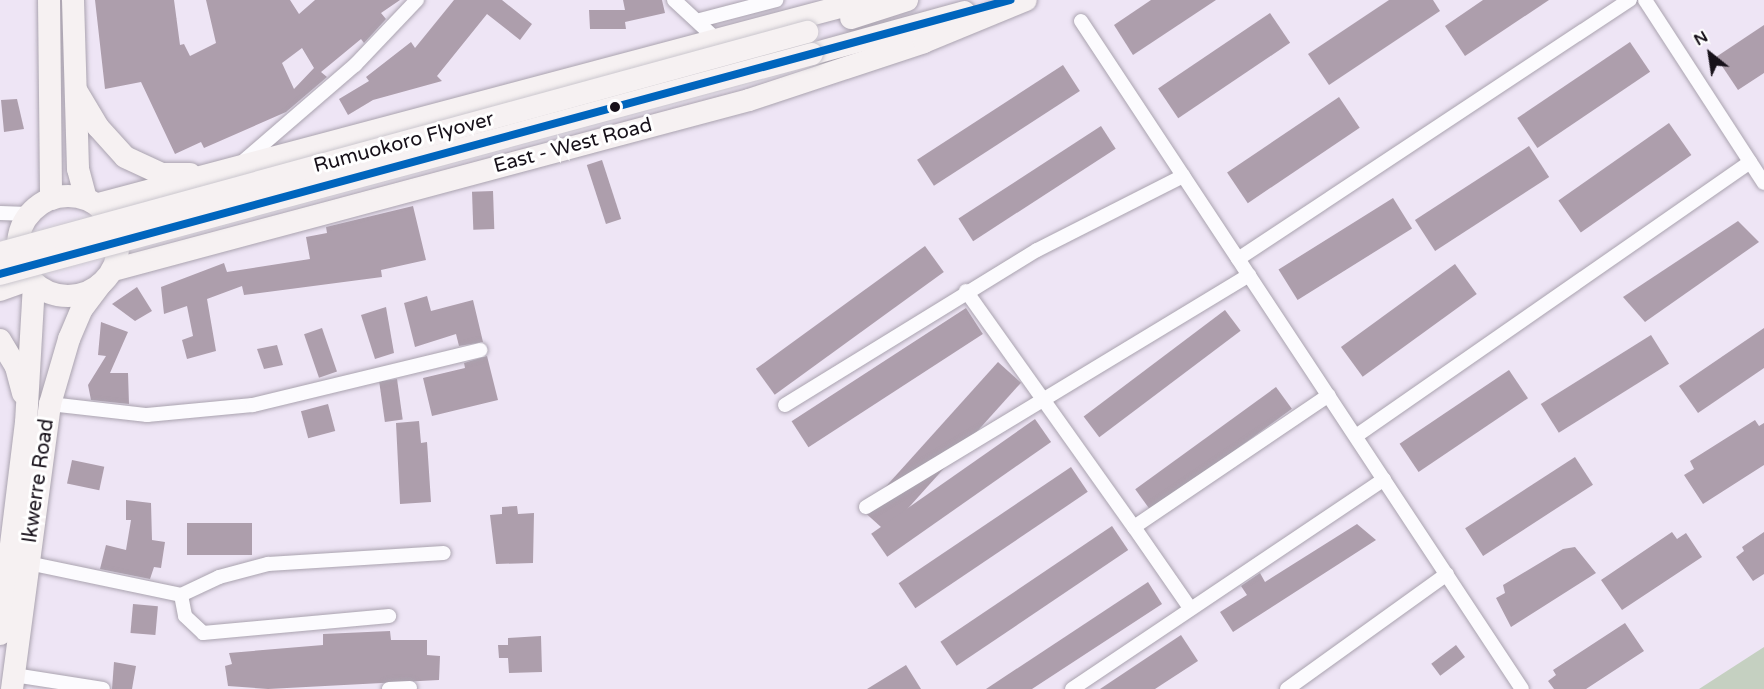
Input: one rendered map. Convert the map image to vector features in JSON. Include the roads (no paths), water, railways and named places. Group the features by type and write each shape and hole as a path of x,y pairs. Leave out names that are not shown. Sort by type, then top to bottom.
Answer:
{"main road":[{"path":"49,0 51,199"},
{"path":"26,219 18,252 32,281 46,291 67,296 88,292 107,277 119,251 117,232 92,201 78,169 73,0"},
{"path":"0,230 26,219 51,199 68,195 92,201 222,175 715,38 866,0"},
{"path":"810,43 907,0"},
{"path":"810,43 1010,0"},
{"name":"East - West Road","path":"107,277 749,100 924,42 1026,0"},
{"name":"Rumuokoro Flyover","path":"0,253 810,43"},
{"name":"Rumuokoro Flyover","path":"0,274 810,43"},
{"path":"76,89 98,126 125,158 162,174 222,175"},
{"name":"Ikwerre Road","path":"13,682 50,404 69,339 82,309 107,277"},
{"path":"0,290 32,281"},
{"name":"Ikwerre Road","path":"0,634 27,408 32,281"},
{"path":"0,340 16,367 27,408"}],"street":[{"path":"222,175 234,170 355,65 417,0"},
{"path":"674,0 700,20 715,38"},
{"path":"700,20 776,0"},
{"path":"1238,259 1630,0"},
{"path":"1645,0 1764,183"},
{"path":"1082,21 1522,689"},
{"path":"1356,436 1750,162"},
{"path":"785,405 966,291 1036,250 1183,176"},
{"path":"0,213 26,219"},
{"path":"866,507 1249,275"},
{"path":"966,291 1041,401 1134,527 1190,608"},
{"path":"50,404 147,415 253,405 480,350"},
{"path":"1134,527 1329,395"},
{"path":"1072,689 1384,479"},
{"path":"28,563 181,595 219,577 268,564 444,553"},
{"path":"1287,689 1447,574"},
{"path":"181,595 185,616 203,633 389,616"},
{"path":"13,682 103,689"},
{"path":"389,689 410,688"}]}
